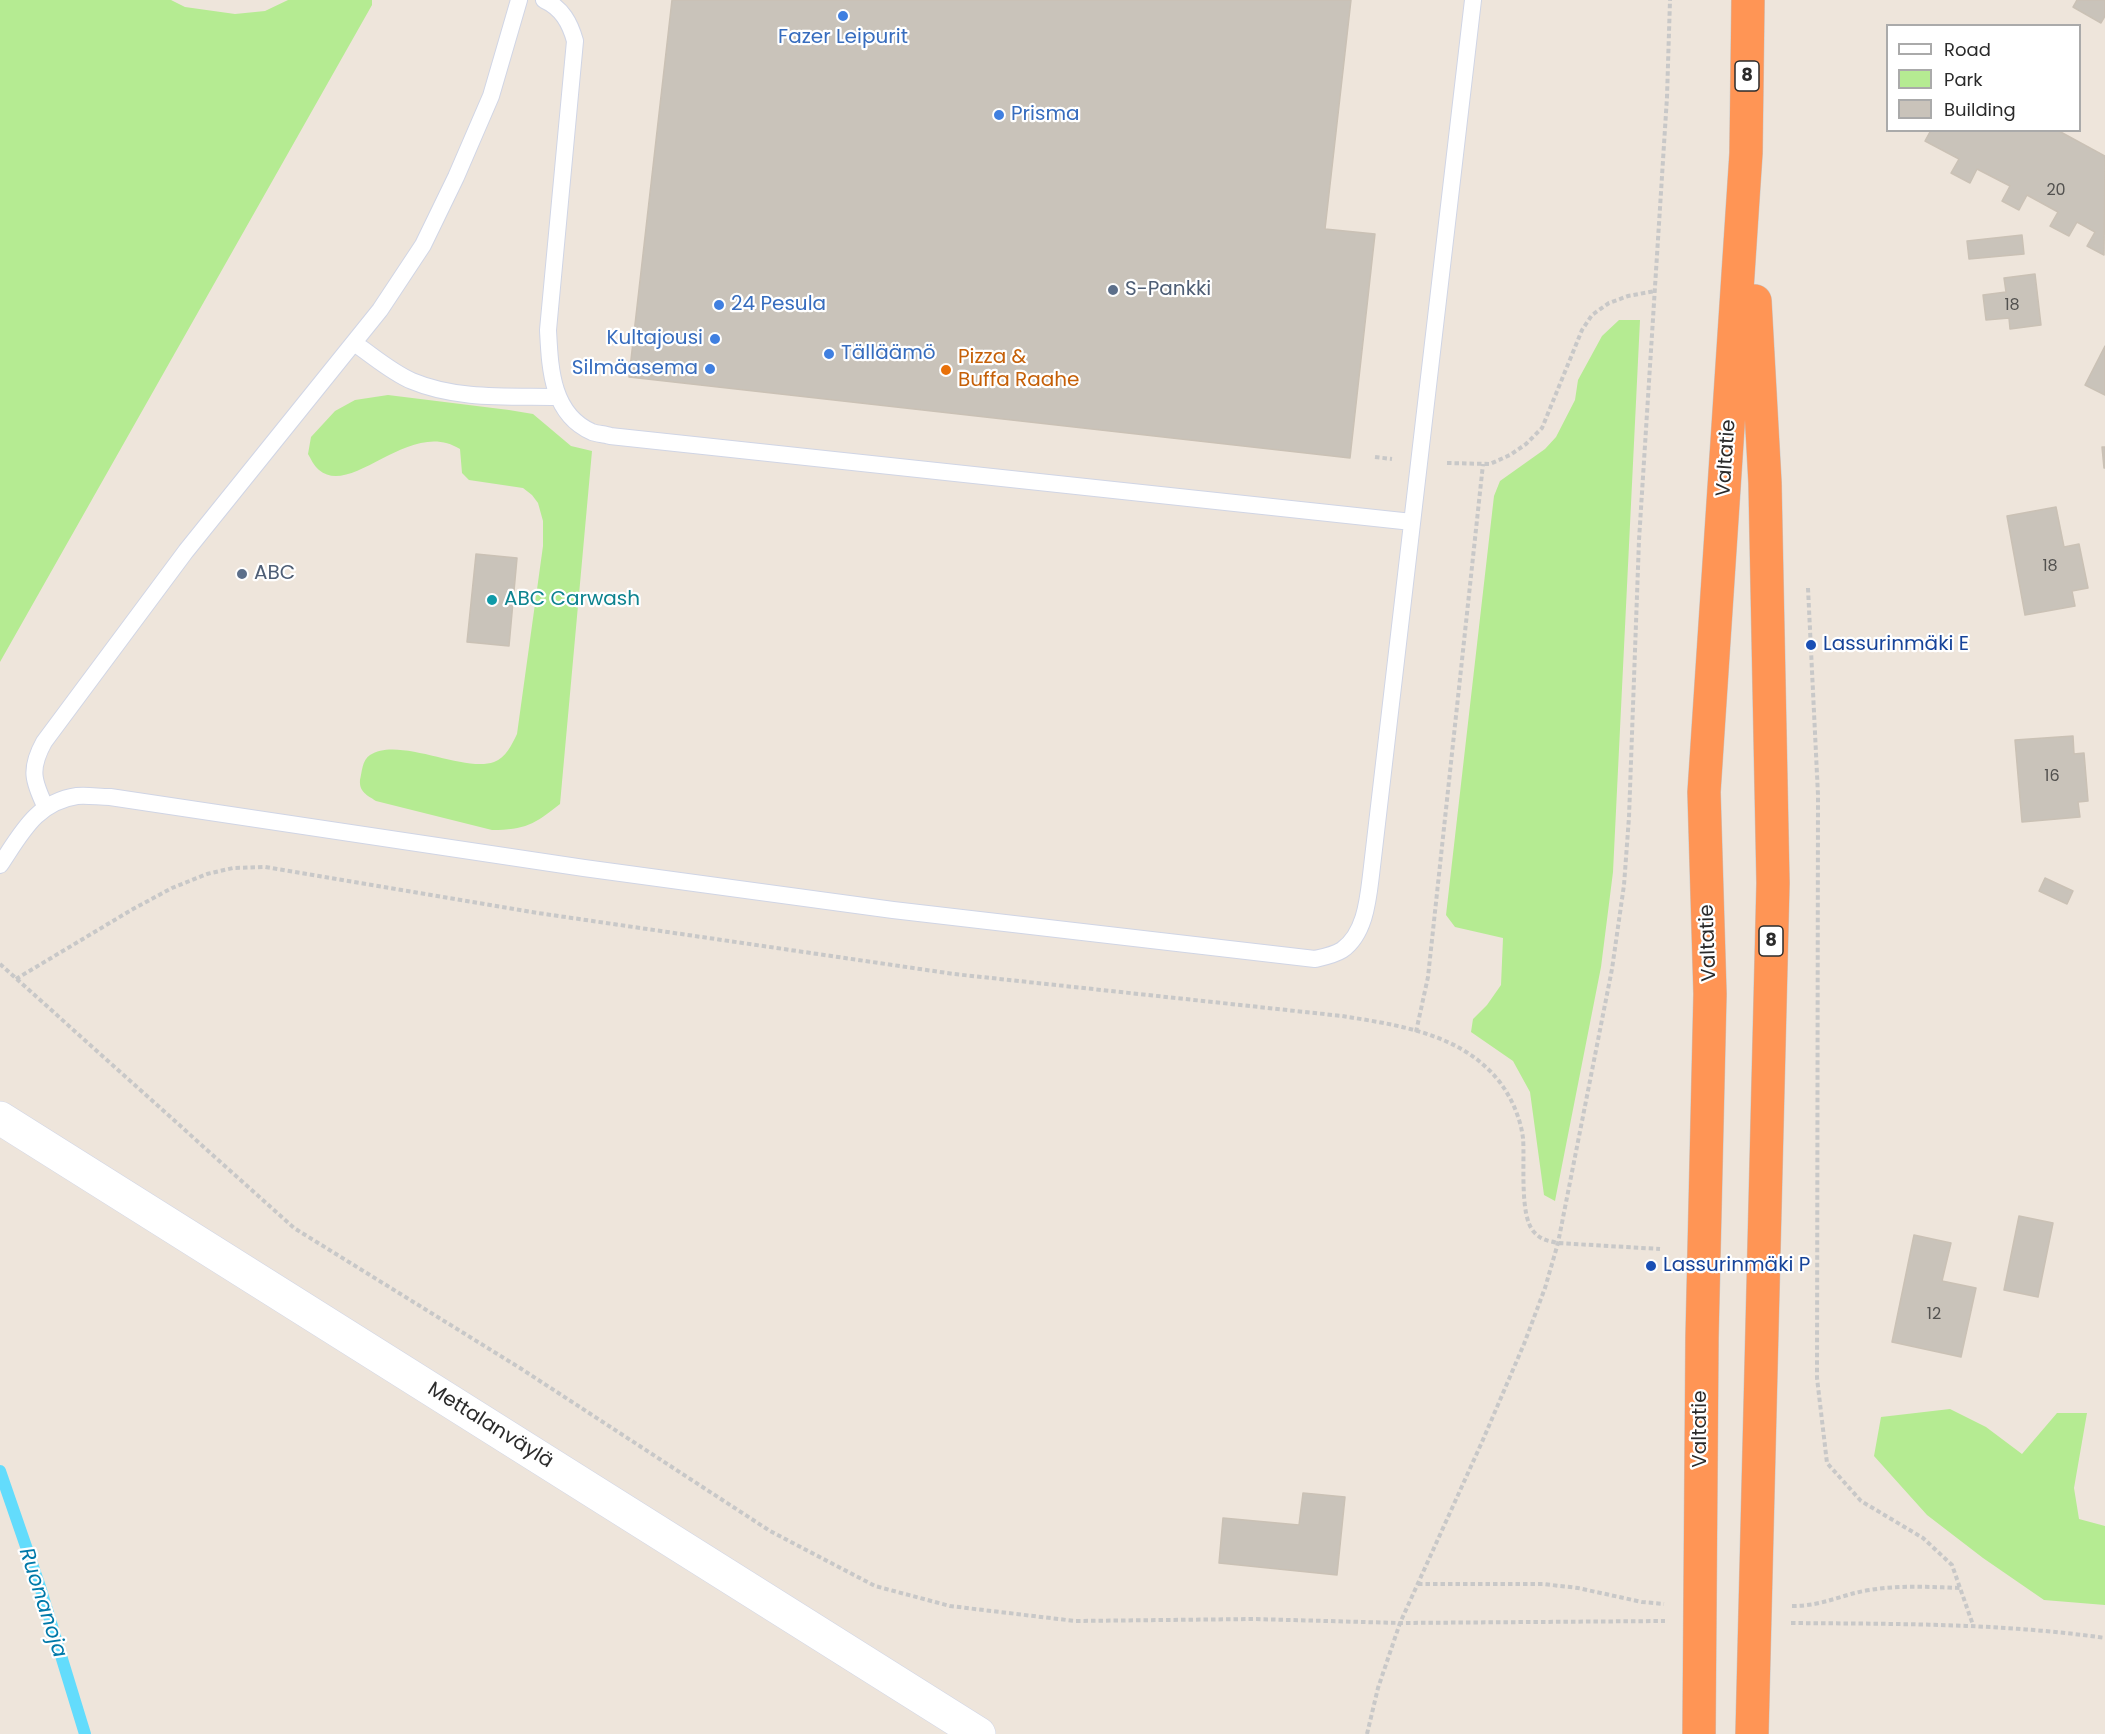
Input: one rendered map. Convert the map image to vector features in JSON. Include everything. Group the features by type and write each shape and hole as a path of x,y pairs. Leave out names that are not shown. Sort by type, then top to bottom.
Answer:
{"highway":[{"name":"Valtatie","path":"1699,1734 1702,1326 1710,994 1704,792 1746,153 1748,0"},
{"name":"Valtatie","path":"1746,153 1765,483 1773,884 1752,1734"}],"street":[{"name":"Mettalanväylä","path":"0,1118 980,1734"}],"lane":[{"path":"46,808 36,788 33,774 36,757 44,742 186,551 380,310 423,245 491,96 519,0"},
{"path":"544,0 560,10 571,24 574,41 548,330 550,370 558,397 571,417 591,432 610,436 1412,522"},
{"path":"0,865 31,819 46,808 59,801 78,796 110,798 584,868 893,910 1315,959 1343,950 1354,938 1368,901 1473,0"},
{"path":"354,343 410,380 436,389 468,395 558,397"}],"path":[{"path":"1367,1734 1378,1688 1400,1623 1524,1344 1545,1288 1558,1243 1612,969 1624,885 1629,817 1639,540 1667,97 1670,0"},
{"path":"1375,457 1420,462 1483,464 1510,455 1542,428 1582,330 1592,315 1609,303 1628,296 1655,291"},
{"path":"1416,1032 1428,977 1483,464"},
{"path":"1808,588 1818,795 1817,1378 1827,1463 1860,1502 1923,1538 1952,1565 1973,1626"},
{"path":"16,979 172,888 207,874 233,868 265,867 538,913 943,973 1342,1016 1387,1023 1455,1045 1489,1070 1503,1088 1516,1110 1523,1138 1524,1193 1527,1219 1533,1232 1544,1240 1558,1243 1660,1250"},
{"path":"0,964 294,1228 520,1368 770,1530 875,1586 950,1606 1075,1621 1254,1619 1400,1623 1670,1621"},
{"path":"1418,1584 1543,1584 1578,1588 1642,1602 1671,1604"},
{"path":"1791,1606 1819,1604 1869,1590 1918,1586 1960,1588"},
{"path":"1790,1623 1973,1626 2063,1632 2105,1638"}],"green space":[{"path":"0,0 171,0 185,7 235,14 265,11 288,0 372,0 372,5 0,662"},
{"path":"1619,320 1640,320 1613,872 1601,967 1555,1201 1544,1195 1530,1092 1513,1061 1471,1032 1473,1019 1487,1005 1501,985 1503,938 1455,927 1446,915 1494,496 1500,481 1545,449 1556,437 1575,400 1578,380 1602,336"},
{"path":"388,395 533,414 571,446 592,451 560,804 536,821 521,827 492,830 376,801 364,793 361,788 360,780 365,760 382,750 414,752 481,764 498,760 508,750 517,734 543,546 543,521 538,503 532,495 523,488 469,480 462,473 460,449 441,442 422,443 402,449 348,474 332,476 319,470 308,454 311,437 335,411 355,400"},
{"path":"1950,1409 1986,1427 2022,1454 2057,1413 2087,1413 2074,1488 2079,1519 2105,1526 2105,1605 2044,1600 1983,1558 1927,1515 1874,1456 1881,1417"}],"building":[{"name":"Prisma","path":"672,0 1351,0 1325,229 1375,234 1350,458 629,377"},
{"path":"2077,0 2105,0 2105,16 2101,23 2073,7"},
{"path":"1930,132 2061,132 2105,156 2104,255 2087,246 2095,232 2077,222 2069,236 2050,226 2058,212 2027,195 2019,210 2002,201 2010,186 1977,169 1970,183 1951,173 1959,159 1925,141"},
{"path":"2022,235 2024,254 1969,259 1967,241"},
{"path":"2035,274 2041,325 2010,329 2009,318 1986,320 1983,295 2006,292 2004,278"},
{"path":"2105,346 2105,395 2085,385"},
{"path":"2102,447 2105,447 2105,468 2104,468"},
{"path":"2056,507 2064,547 2079,544 2088,588 2072,591 2075,606 2025,615 2007,516"},
{"name":"ABC Carwash","path":"476,554 517,558 509,646 467,642"},
{"path":"2073,736 2074,754 2084,753 2088,801 2078,802 2080,817 2022,822 2015,740"},
{"path":"2045,878 2073,891 2067,904 2039,891"},
{"path":"2019,1216 2053,1223 2038,1297 2004,1290"},
{"path":"1914,1235 1951,1243 1942,1281 1976,1288 1961,1357 1892,1342"},
{"path":"1303,1493 1345,1497 1337,1575 1219,1563 1223,1518 1299,1525"}],"waterway":[{"name":"Ruonanoja","path":"0,1471 40,1587 85,1734"}],"place":[{"name":"Fazer Leipurit","path":"843,16"},
{"name":"Prisma","path":"999,115"},
{"name":"S-Pankki","path":"1113,290"},
{"name":"24 Pesula","path":"719,305"},
{"name":"Kultajousi","path":"715,339"},
{"name":"Tälläämö","path":"829,354"},
{"name":"Silmäasema","path":"710,369"},
{"name":"Pizza & Buffa Raahe","path":"946,370"},
{"name":"ABC","path":"242,574"},
{"name":"ABC Carwash","path":"492,600"},
{"name":"Lassurinmäki E","path":"1811,645"},
{"name":"Lassurinmäki P","path":"1651,1266"}]}
